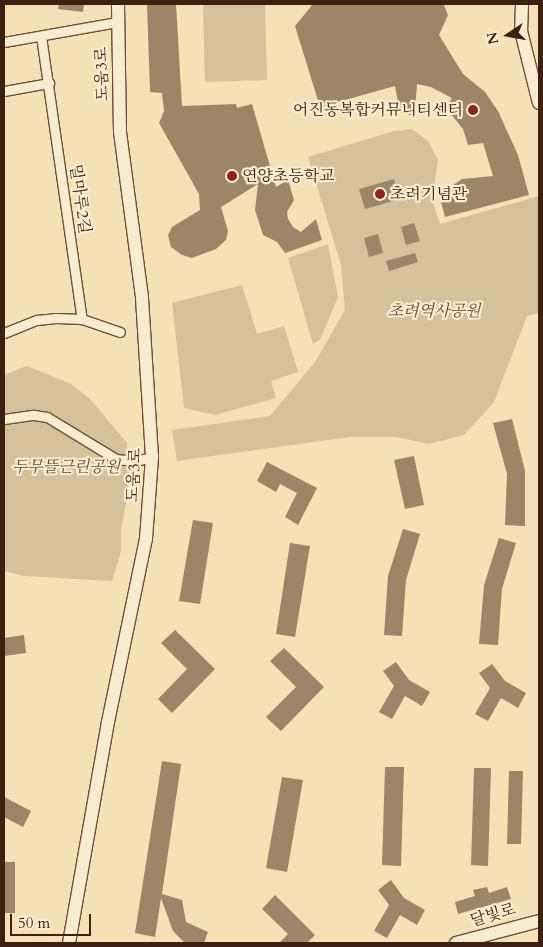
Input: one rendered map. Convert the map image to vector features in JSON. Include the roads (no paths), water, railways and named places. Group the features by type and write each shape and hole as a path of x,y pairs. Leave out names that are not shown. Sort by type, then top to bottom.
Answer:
{"street":[{"name":"도움3로","path":"69,943 108,722 146,539 152,457 142,297 120,132 118,4"},
{"path":"522,4 521,31 539,103"},
{"path":"4,42 117,22"},
{"name":"밀마루2길","path":"41,36 82,319"},
{"path":"4,91 49,83"},
{"path":"4,333 37,320 82,319 120,332"},
{"path":"4,419 34,415 48,417 116,459 135,461 152,457"},
{"name":"달빛로","path":"456,943 539,920"}],"place":[{"name":"어진동복합커뮤니티센터","path":"473,110"},
{"name":"연양초등학교","path":"232,176"},
{"name":"초려기념관","path":"380,194"}],"park label":[{"name":"초려역사공원","path":"434,311"},
{"name":"두무뜰근린공원","path":"66,467"}]}
